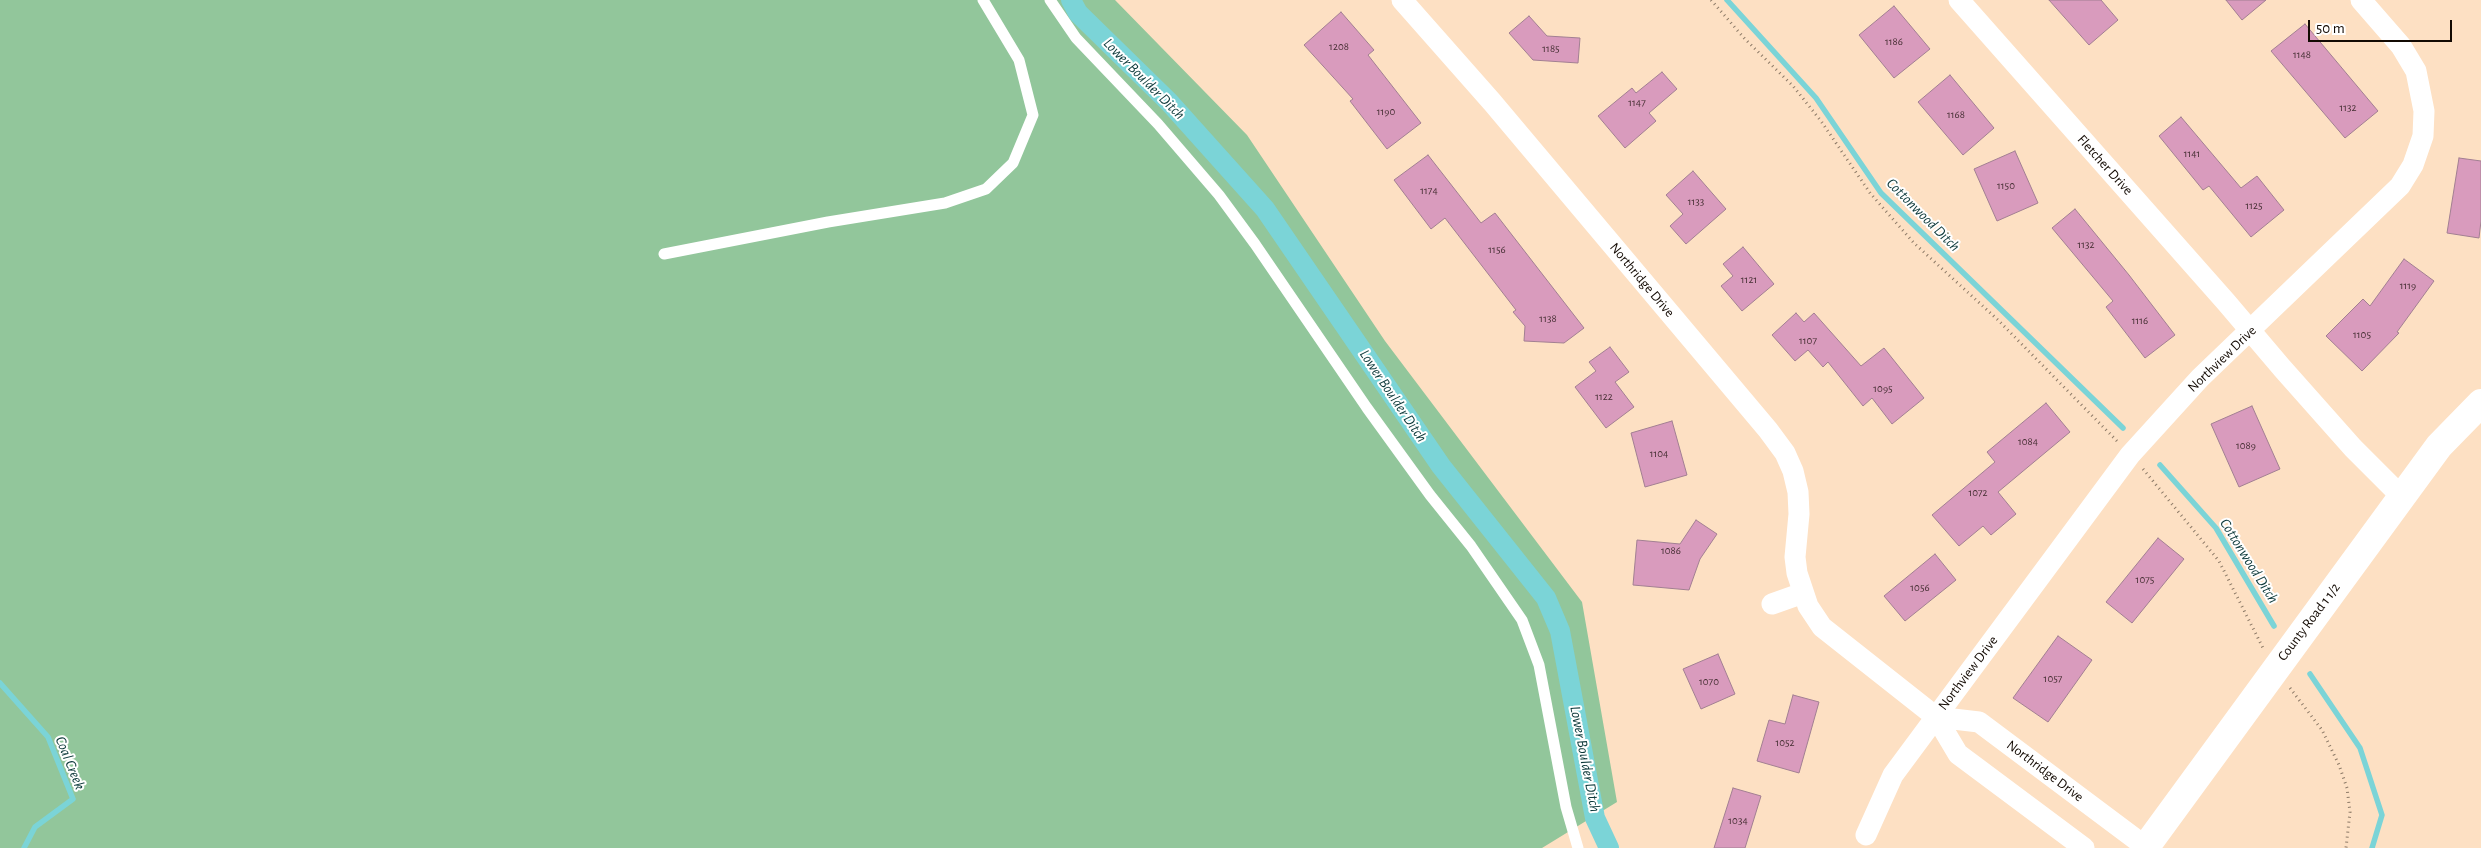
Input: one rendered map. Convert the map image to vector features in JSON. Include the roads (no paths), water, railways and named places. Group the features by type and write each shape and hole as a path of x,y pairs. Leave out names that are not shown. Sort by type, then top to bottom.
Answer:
{"street":[{"name":"Northridge Drive","path":"1402,0 1543,163 1768,430 1785,453 1793,471 1798,492 1799,514 1795,557 1802,593 1829,634 1936,717 1958,754 2084,848"},
{"name":"Fletcher Drive","path":"1959,0 2353,448 2402,498"},
{"name":"Northview Drive","path":"1866,835 1893,775 2130,454 2174,406 2250,330 2400,186 2418,152 2423,136 2424,111 2416,71 2401,46 2361,0"},
{"name":"County Road 1 1/2","path":"2146,847 2439,446 2481,403"},
{"path":"1772,604 1802,593"},
{"name":"Northridge Drive","path":"1936,717 1979,722 2146,847"}],"lane":[{"path":"664,254 828,222 945,203 986,189 1013,162 1033,115 1019,60 983,0"},
{"path":"1050,0 1076,38 1158,124 1219,195 1255,244 1367,408 1430,495 1471,546 1522,620 1539,665 1566,807 1578,848"}],"waterway":[{"name":"Lower Boulder Ditch","path":"1071,0 1078,13 1169,102 1265,209 1441,466 1546,598 1560,631 1595,818 1609,848"},
{"name":"Cottonwood Ditch","path":"1727,0 1816,98 1881,193 2123,428"},
{"name":"Cottonwood Ditch","path":"2160,465 2216,528 2274,626"},
{"name":"Cottonwood Ditch","path":"2310,674 2360,748 2382,815 2372,848"},
{"name":"Coal Creek","path":"0,683 48,737 73,799 35,827 24,848"}]}
